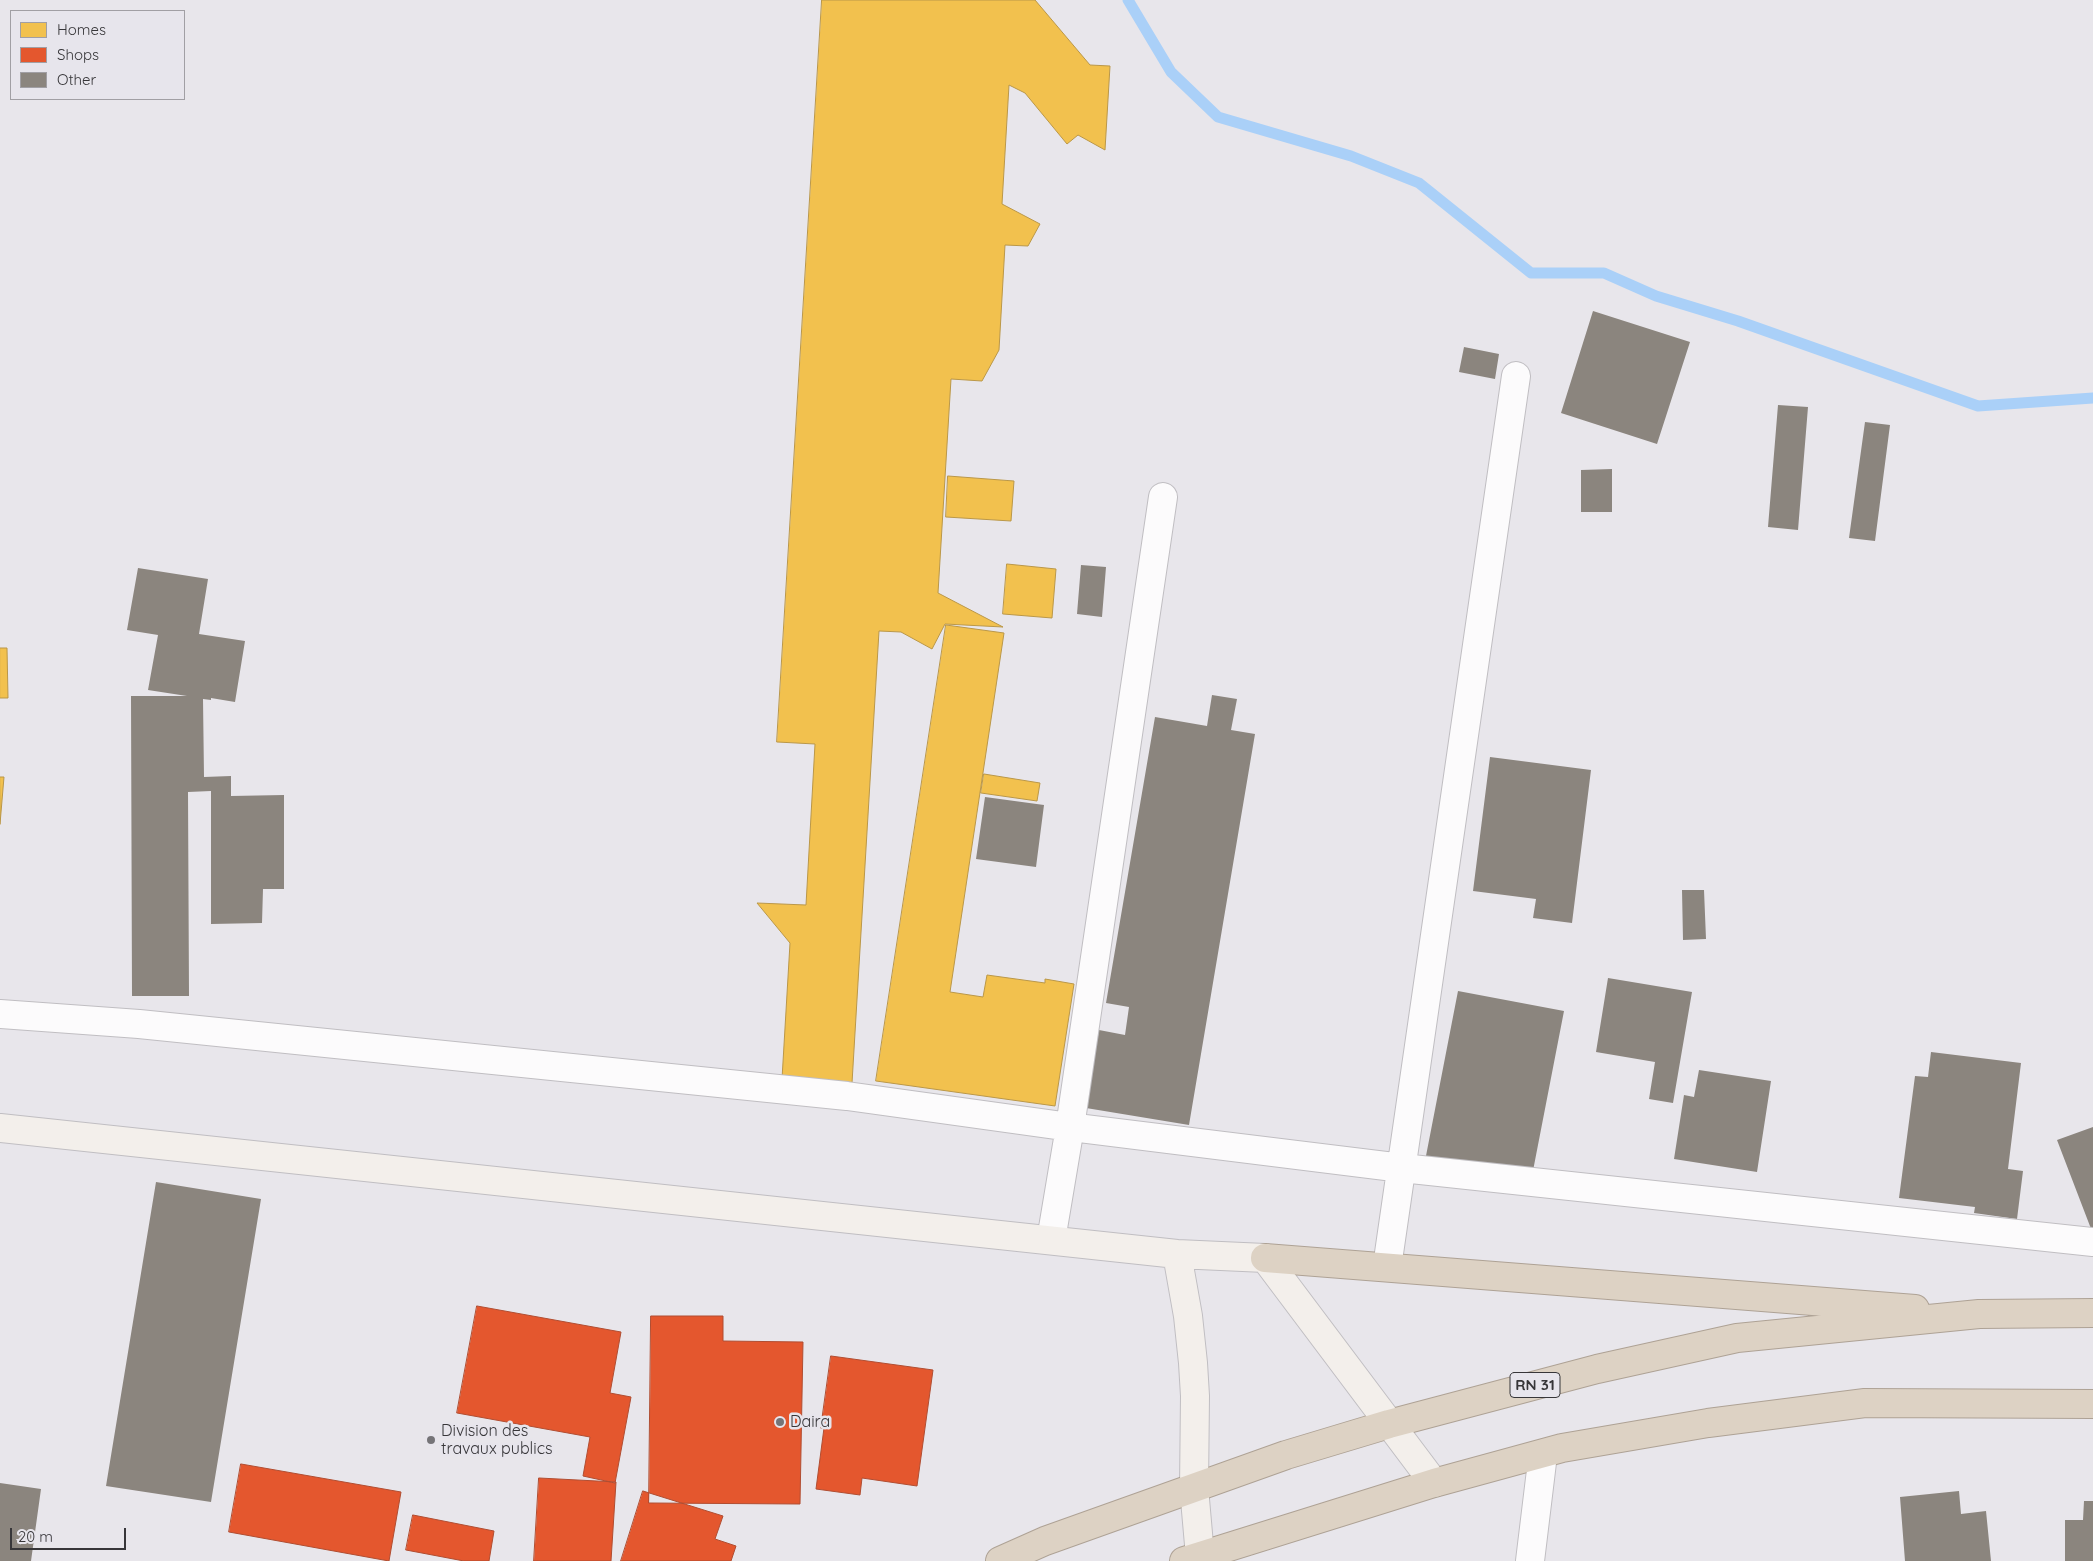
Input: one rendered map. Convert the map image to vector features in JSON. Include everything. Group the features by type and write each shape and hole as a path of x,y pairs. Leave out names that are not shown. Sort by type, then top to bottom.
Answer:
{"highway":[{"path":"1265,1258 1979,1314"},
{"name":"RN 31","path":"1000,1561 1044,1541 1286,1455 1389,1424 1597,1369 1737,1338 1979,1314 2093,1313"},
{"path":"1192,1559 1434,1483 1562,1448 1708,1423 1865,1403 2093,1404"}],"street":[{"path":"1387,1267 1516,376"},
{"path":"1051,1240 1070,1127 1163,497"},
{"path":"0,1014 139,1024 847,1096 1070,1127 1402,1168 2093,1242"},
{"path":"0,1128 1178,1254 1265,1258 1434,1483"},
{"path":"1178,1254 1188,1316 1195,1396 1192,1559"},
{"path":"1530,1561 1543,1454"}],"building: Homes":[{"path":"822,0 1035,0 1090,65 1110,66 1105,150 1078,135 1067,144 1025,93 1009,85 1002,204 1040,224 1028,246 1005,245 999,350 982,381 951,379 938,593 1003,627 945,624 932,649 901,632 879,631 852,1083 782,1079 790,943 757,903 806,905 815,744 777,742"},
{"path":"948,476 1014,481 1011,521 946,517"},
{"path":"1007,564 1056,569 1052,618 1003,614"},
{"path":"946,625 1004,633 950,992 983,997 987,975 1045,983 1045,979 1074,984 1055,1106 876,1081"},
{"path":"0,648 7,648 8,698 0,698"},
{"path":"984,774 1040,783 1037,801 981,793"},
{"path":"0,777 4,777 0,824"}],"building: Shops":[{"path":"477,1306 621,1332 610,1393 631,1397 615,1483 583,1476 590,1437 457,1413"},
{"path":"651,1316 723,1316 723,1341 803,1342 800,1504 649,1503"},
{"path":"831,1356 933,1370 917,1486 862,1478 860,1495 816,1489 824,1428 821,1428"},
{"path":"241,1464 401,1492 389,1561 229,1532"},
{"path":"539,1478 616,1482 611,1561 534,1561"},
{"path":"643,1491 723,1516 715,1539 736,1546 731,1561 621,1561"},
{"path":"413,1515 494,1531 489,1561 464,1561 406,1550"}],"building: Other":[{"path":"1593,311 1690,342 1657,444 1561,413"},
{"path":"1464,347 1499,354 1495,379 1459,372"},
{"path":"1778,405 1808,407 1798,530 1768,527"},
{"path":"1865,422 1890,425 1875,541 1849,538"},
{"path":"1612,469 1612,512 1581,512 1581,470"},
{"path":"1081,565 1106,567 1102,617 1077,614"},
{"path":"138,568 208,579 199,634 245,641 235,702 211,698 211,700 203,699 204,777 231,776 231,796 284,795 284,889 263,889 262,923 211,924 211,791 188,792 189,996 132,996 131,696 187,696 148,690 158,635 127,630"},
{"path":"1212,695 1237,699 1231,730 1255,734 1189,1125 1086,1108 1099,1030 1125,1035 1129,1007 1106,1003 1155,717 1207,726"},
{"path":"1490,757 1591,770 1572,923 1533,918 1536,899 1473,891"},
{"path":"985,797 1044,805 1036,867 976,859"},
{"path":"1682,890 1704,890 1706,939 1683,940"},
{"path":"1608,978 1692,992 1673,1103 1649,1099 1655,1062 1596,1052"},
{"path":"1458,991 1564,1011 1531,1181 1425,1161"},
{"path":"1931,1052 2021,1063 2008,1169 2023,1171 2017,1219 1974,1213 1975,1207 1899,1198 1915,1076 1928,1077"},
{"path":"1699,1070 1771,1081 1757,1172 1674,1159 1684,1095 1694,1097"},
{"path":"2093,1127 2093,1234 2057,1140"},
{"path":"156,1182 261,1199 211,1502 106,1486"},
{"path":"0,1483 41,1489 31,1561 0,1561"},
{"path":"1959,1491 1961,1514 1986,1511 1991,1561 1905,1561 1900,1497"},
{"path":"2084,1501 2093,1501 2093,1561 2065,1561 2065,1520 2083,1520"}],"waterway":[{"path":"1128,0 1171,72 1218,117 1351,156 1419,183 1531,273 1604,273 1656,296 1738,321 1978,406 2093,398"}],"place":[{"name":"Daira","path":"780,1422"},
{"name":"Division des travaux publics","path":"431,1440"}]}
